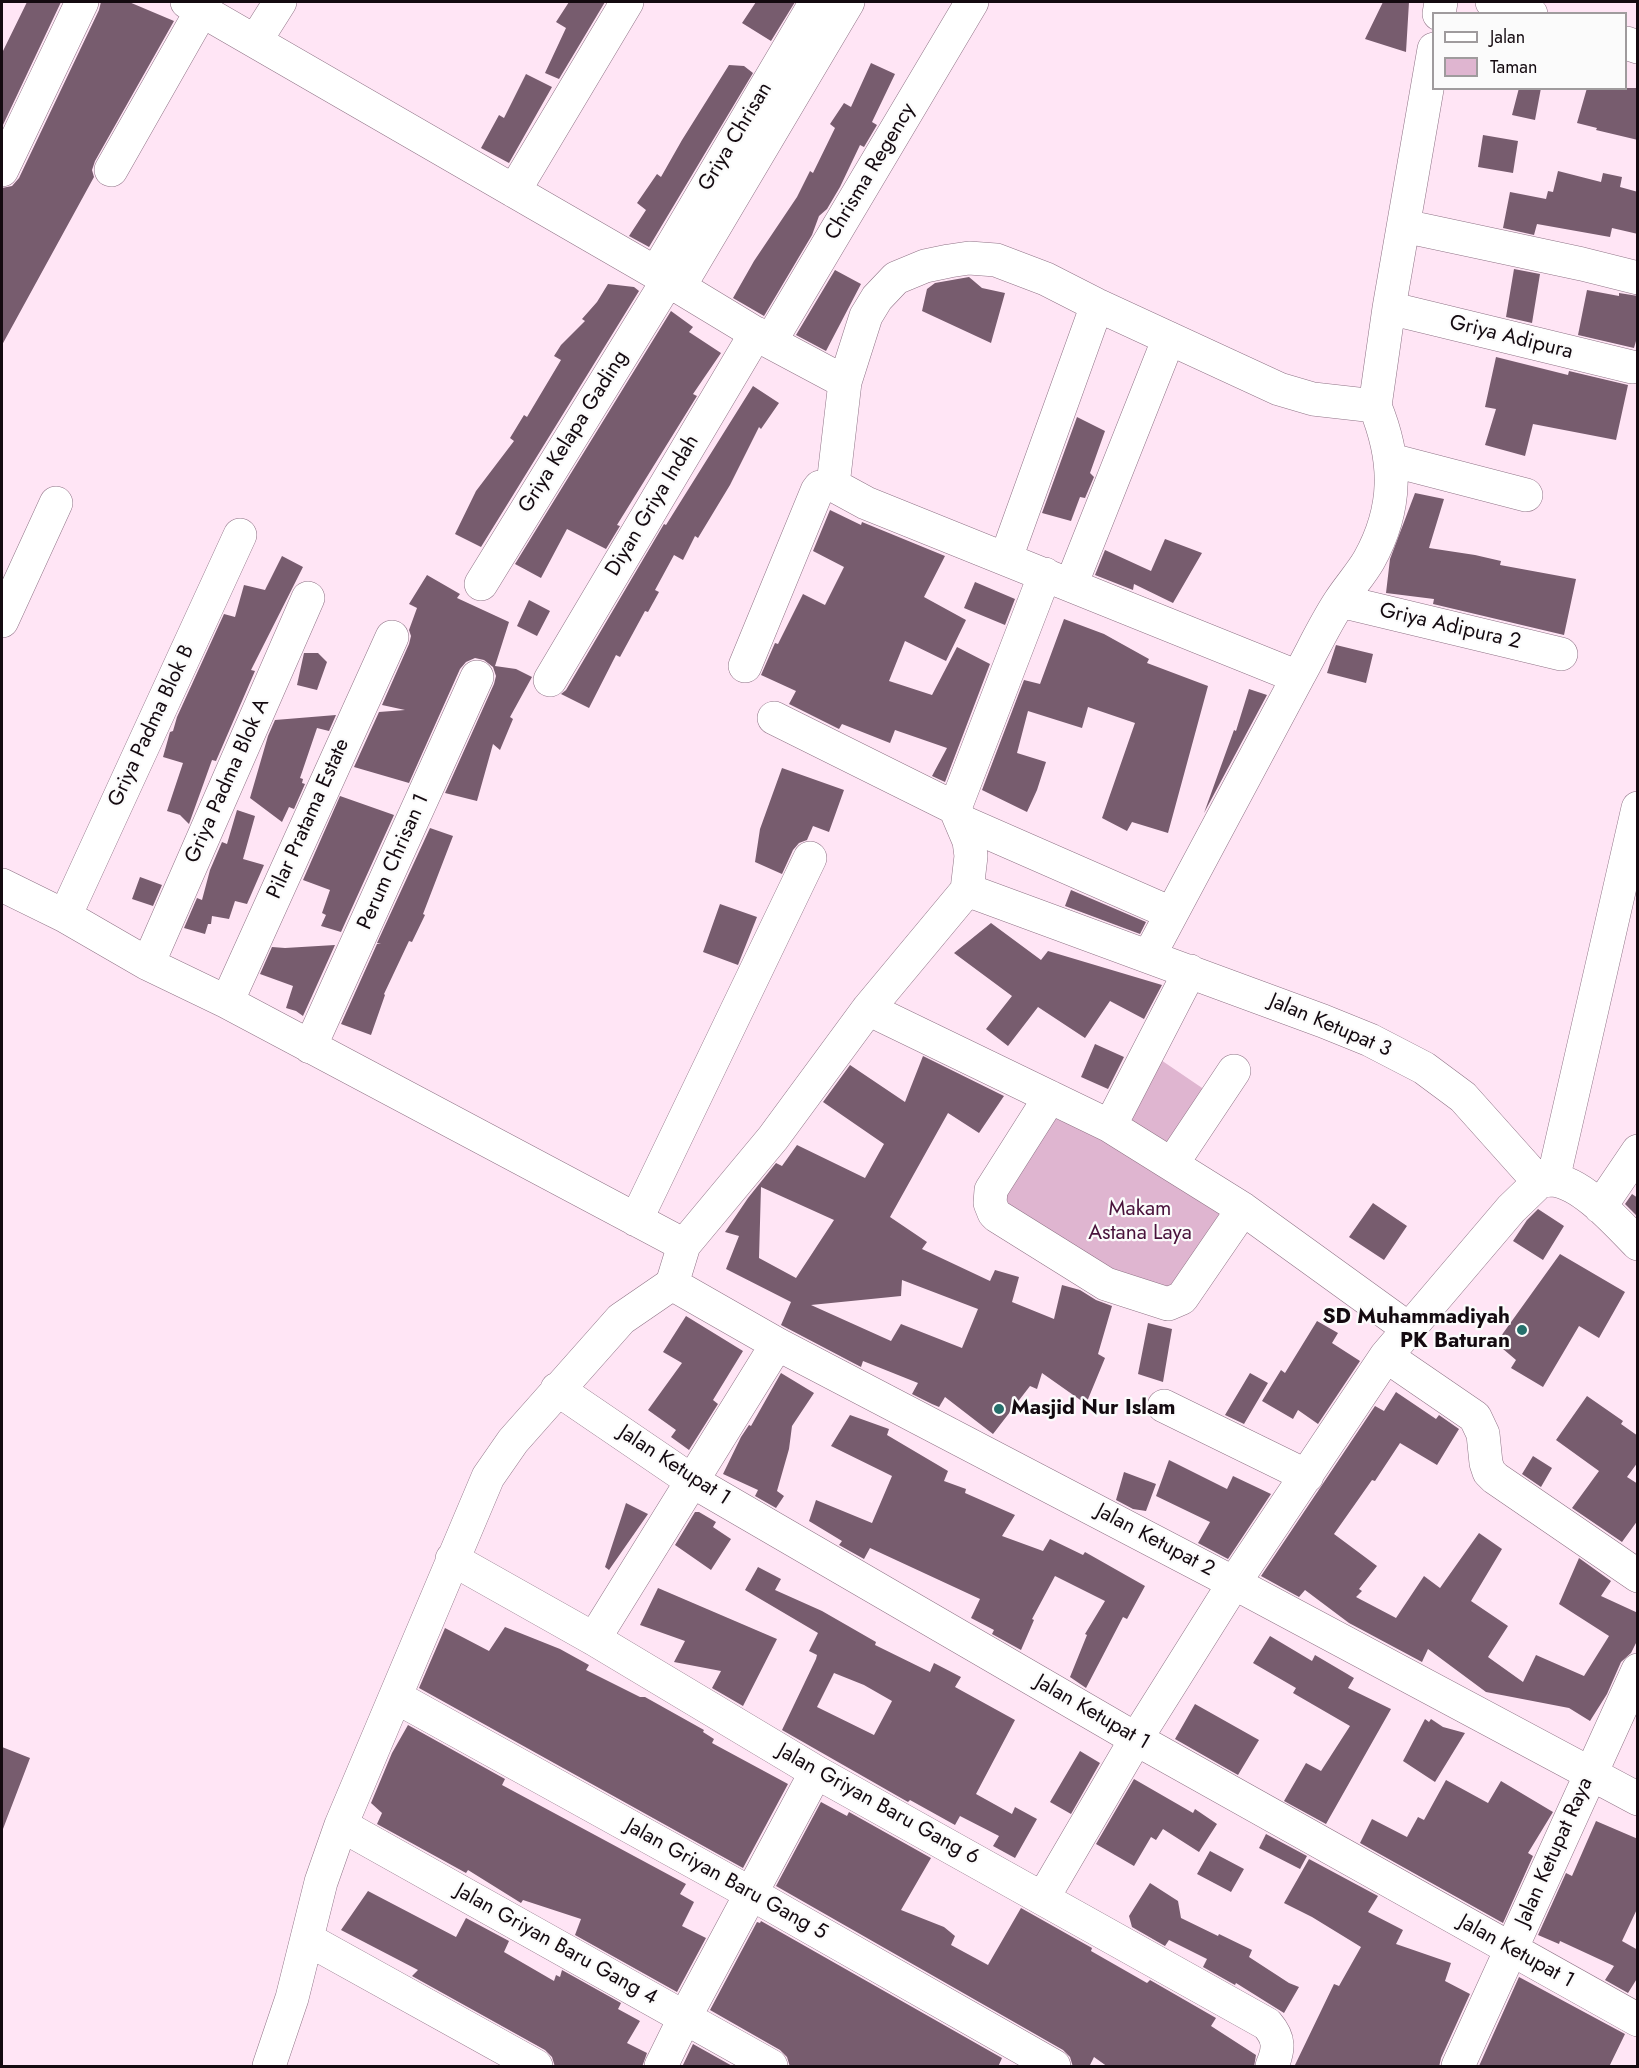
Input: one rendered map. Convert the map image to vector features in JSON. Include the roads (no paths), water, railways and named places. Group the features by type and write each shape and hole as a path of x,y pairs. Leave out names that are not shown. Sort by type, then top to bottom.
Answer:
{"street":[{"path":"2,170 82,2"},
{"path":"256,40 280,2"},
{"path":"513,191 627,2"},
{"name":"Griya Chrisan","path":"668,280 816,2"},
{"path":"668,280 848,2"},
{"name":"Chrisma Regency","path":"763,337 972,2"},
{"path":"1492,2 1524,12"},
{"path":"111,170 195,6 763,337 845,382"},
{"path":"1149,956 1340,601 1369,561 1386,522 1392,492 1390,460 1386,434 1375,406 1389,308 1432,61"},
{"path":"1404,226 1638,278"},
{"path":"833,485 845,382 866,316 877,298 896,278 925,266 969,258 996,260 1046,279 1097,305 1293,394 1330,402 1375,406"},
{"name":"Griya Kelapa Gading","path":"481,584 668,280"},
{"path":"1006,558 1097,305"},
{"name":"Griya Adipura","path":"1389,308 1632,368"},
{"name":"Diyan Griya Indah","path":"550,680 763,337"},
{"path":"274,2064 321,1882 341,1825 488,1477 513,1441 621,1319 672,1284 684,1245 772,1137 868,1009 967,890 971,856 969,841 958,814 1058,580 1168,338"},
{"path":"1390,460 1526,495"},
{"path":"745,666 817,492 820,488 833,485 866,503 1299,677"},
{"path":"2,621 56,503"},
{"name":"Griya Padma Blok B","path":"65,916 240,535"},
{"name":"Griya Padma Blok A","path":"148,964 308,598"},
{"name":"Griya Adipura 2","path":"1340,601 1561,654"},
{"name":"Pilar Pratama Estate","path":"227,1002 392,637"},
{"name":"Perum Chrisan 1","path":"310,1047 477,677"},
{"path":"774,718 958,814 1171,913"},
{"path":"1043,1898 1136,1739 1234,1583 1386,1356 1511,1209 1546,1181 1638,808"},
{"path":"636,1220 810,858"},
{"path":"2,885 65,916 148,964 227,1002 684,1245"},
{"name":"Jalan Ketupat 3","path":"967,890 1190,971 1370,1040 1424,1068 1463,1097 1546,1181 1570,1186 1600,1207 1638,1245"},
{"path":"1110,1126 1190,971"},
{"path":"868,1009 1110,1126 1243,1209 1410,1329"},
{"path":"1172,1164 1234,1071"},
{"path":"1050,1097 991,1190 992,1209 997,1216 1106,1284 1168,1304 1175,1302 1182,1298 1243,1209"},
{"path":"1600,1207 1638,1151"},
{"name":"Jalan Ketupat 2","path":"672,1284 777,1344 1234,1583 1638,1799"},
{"path":"594,1639 777,1344"},
{"path":"1386,1356 1475,1417 1483,1434 1485,1463 1489,1472 1638,1576"},
{"name":"Jalan Ketupat 1","path":"558,1389 693,1481 1136,1739 1638,2020"},
{"path":"1164,1406 1307,1476"},
{"name":"Jalan Griyan Baru Gang 6","path":"452,1559 594,1639 816,1772 1267,2024 1278,2042 1272,2067"},
{"name":"Jalan Ketupat Raya","path":"1458,2067 1638,1670"},
{"name":"Jalan Griyan Baru Gang 5","path":"396,1697 750,1893 1012,2056 1054,2067"},
{"path":"661,2067 750,1893 816,1772"},
{"name":"Jalan Griyan Baru Gang 4","path":"341,1825 771,2067"},
{"path":"307,1939 536,2067"}],"place":[{"name":"SD Muhammadiyah PK Baturan","path":"1522,1330"},
{"name":"Masjid Nur Islam","path":"999,1409"}],"park label":[{"name":"Makam Astana Laya","path":"1140,1222"}]}
